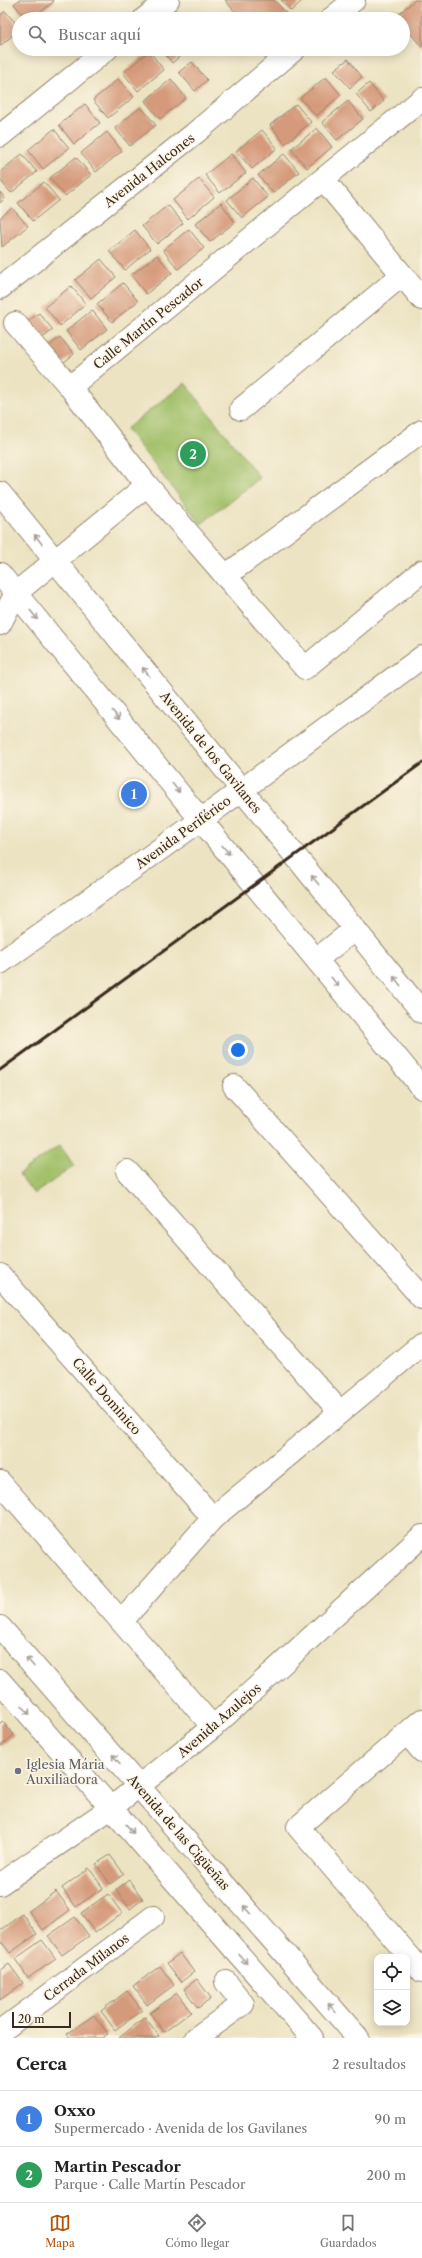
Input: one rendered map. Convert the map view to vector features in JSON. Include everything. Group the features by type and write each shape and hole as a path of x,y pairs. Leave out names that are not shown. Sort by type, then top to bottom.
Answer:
{"street":[{"path":"153,12 168,0"},
{"path":"339,12 354,0"},
{"path":"0,136 98,56"},
{"name":"Avenida Halcones","path":"0,288 194,134 288,56"},
{"name":"Calle Martín Pescador","path":"70,387 323,179 421,101"},
{"path":"323,179 422,299"},
{"path":"240,409 402,275"},
{"path":"15,323 70,387 147,485 305,668 422,571"},
{"path":"225,576 422,431"},
{"path":"0,624 16,593 147,485"},
{"name":"Avenida de los Gavilanes","path":"0,492 422,1012"},
{"path":"0,574 422,1088"},
{"name":"Avenida Periférico","path":"0,963 201,820 241,789 422,657"},
{"path":"317,959 355,929"},
{"path":"234,1086 422,1298"},
{"path":"127,1171 340,1412"},
{"name":"Calle Dominico","path":"0,1275 213,1518"},
{"path":"122,1621 213,1518 422,1344"},
{"path":"0,1482 213,1727"},
{"name":"Avenida Azulejos","path":"0,1884 140,1787 213,1727 422,1536"},
{"name":"Avenida de las Cigüeñas","path":"0,1627 358,2038"},
{"path":"0,1681 312,2038"},
{"path":"422,1751 414,1726 298,1827 422,1971"},
{"name":"Cerrada Milanos","path":"0,2032 153,1918"},
{"path":"196,2038 243,2004 226,1982"}],"green space":[{"path":"185,383 260,478 201,524 126,429"},
{"path":"60,1145 74,1166 34,1194 19,1174"}],"building":[{"path":"19,0 54,1 41,12 20,12 14,4"},
{"path":"225,0 274,0 285,12 235,12"},
{"path":"281,0 303,0 291,11"},
{"path":"415,0 422,0 422,47 410,33 410,12 401,12"},
{"path":"5,11 12,19 12,36 0,46 0,16"},
{"path":"143,56 153,56 164,70 138,91 123,73"},
{"path":"166,56 180,56 172,63"},
{"path":"348,59 362,77 350,88 334,70"},
{"path":"192,62 207,80 195,91 179,72"},
{"path":"326,77 341,95 316,116 300,98"},
{"path":"118,79 134,97 108,118 93,100"},
{"path":"171,79 186,98 160,119 145,101"},
{"path":"369,83 384,101 371,112 356,94"},
{"path":"348,101 363,119 337,140 322,122"},
{"path":"85,104 100,123 74,144 59,125"},
{"path":"296,104 311,122 285,144 270,125"},
{"path":"141,107 156,125 130,146 115,128"},
{"path":"317,128 332,147 307,168 291,149"},
{"path":"54,129 69,148 43,169 28,150"},
{"path":"262,130 277,148 252,169 236,151"},
{"path":"107,132 122,151 96,172 81,153"},
{"path":"22,154 37,172 11,193 0,180 0,172"},
{"path":"231,154 246,173 220,193 205,175"},
{"path":"284,154 299,172 273,193 258,175"},
{"path":"76,157 91,175 65,196 50,178"},
{"path":"253,178 268,197 242,218 227,200"},
{"path":"199,179 214,197 188,219 173,200"},
{"path":"44,182 59,200 33,221 18,203"},
{"path":"0,192 5,198 0,203"},
{"path":"221,203 235,222 210,242 195,224"},
{"path":"168,205 183,223 157,244 142,226"},
{"path":"12,208 28,226 2,247 0,218"},
{"path":"189,229 204,248 178,269 163,250"},
{"path":"135,230 150,249 125,270 109,251"},
{"path":"157,255 172,273 146,294 131,275"},
{"path":"101,259 116,277 91,298 75,280"},
{"path":"123,283 138,301 112,322 97,304"},
{"path":"71,286 86,304 60,326 45,307"},
{"path":"92,310 107,329 81,350 66,331"},
{"path":"39,313 53,330 41,339 27,322"},
{"path":"60,337 74,354 63,363 49,346"},
{"path":"2,1721 14,1735 0,1747 0,1723"},
{"path":"110,1855 124,1874 110,1884 96,1864"},
{"path":"89,1868 103,1888 76,1907 62,1888"},
{"path":"129,1880 143,1899 130,1909 116,1890"},
{"path":"56,1891 70,1910 43,1930 29,1911"},
{"path":"108,1894 122,1913 95,1933 81,1913"},
{"path":"23,1914 37,1934 10,1953 0,1940 0,1931"},
{"path":"75,1917 89,1936 62,1955 48,1936"},
{"path":"42,1940 56,1959 28,1978 15,1959"},
{"path":"180,1953 194,1972 181,1982 167,1963"},
{"path":"9,1964 23,1983 0,2000 0,1971"},
{"path":"160,1966 174,1985 147,2005 133,1986"},
{"path":"197,1979 211,1998 198,2008 184,1989"},
{"path":"127,1991 142,2010 115,2030 101,2011"},
{"path":"177,1993 191,2012 164,2032 150,2013"},
{"path":"94,2015 108,2034 102,2038 70,2038 67,2034"},
{"path":"145,2017 159,2036 156,2038 119,2038"}],"railway":[{"path":"0,1070 422,763"}],"place":[{"name":"Martin Pescador","path":"193,454"},
{"name":"Oxxo","path":"134,794"},
{"name":"Iglesia Mária Auxiliadora","path":"18,1771"}]}
